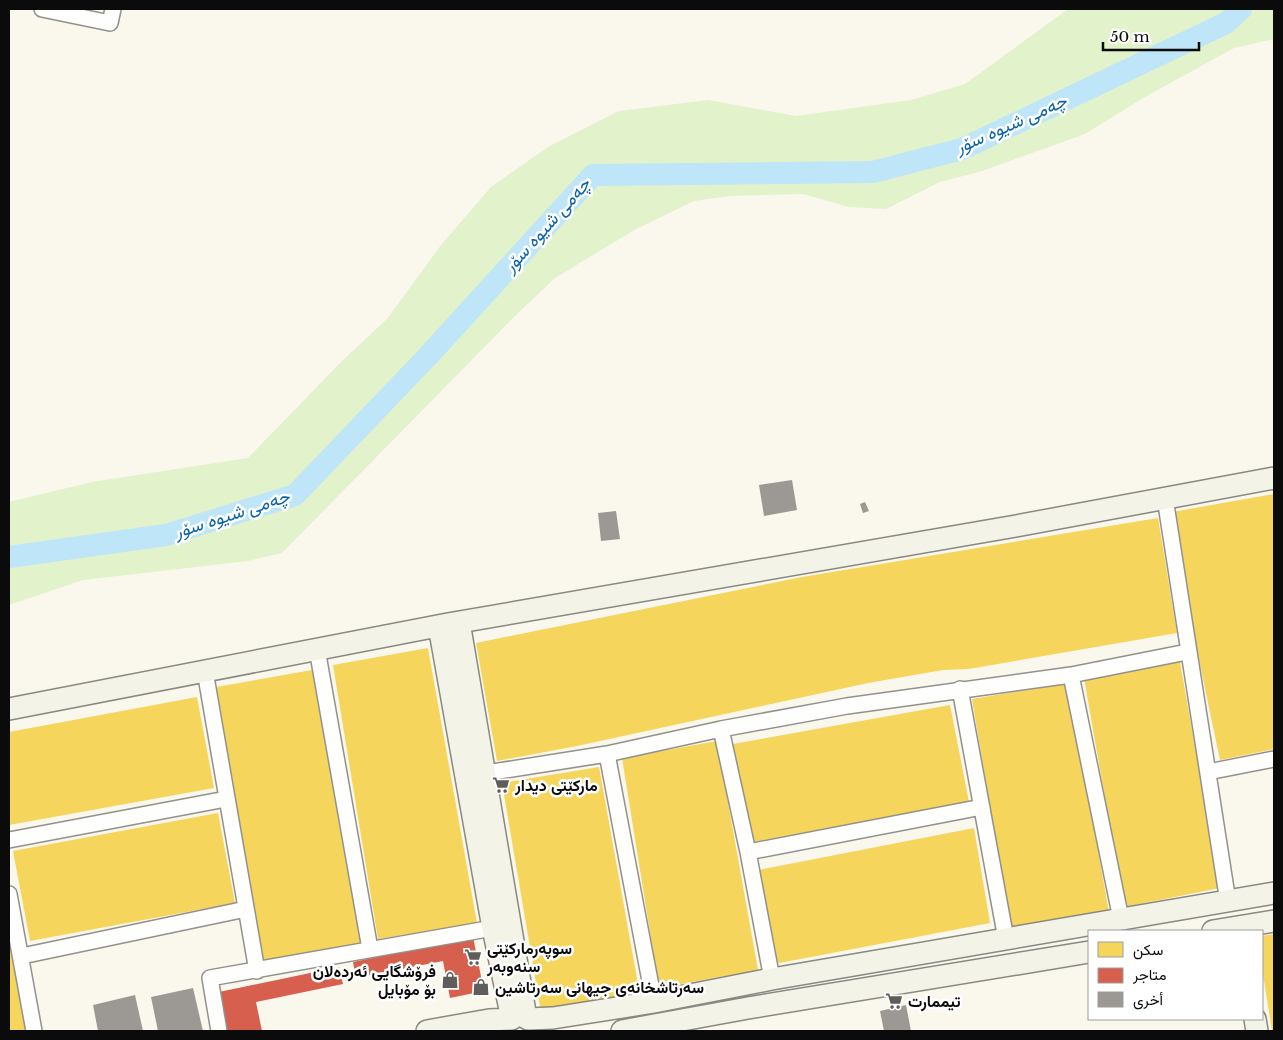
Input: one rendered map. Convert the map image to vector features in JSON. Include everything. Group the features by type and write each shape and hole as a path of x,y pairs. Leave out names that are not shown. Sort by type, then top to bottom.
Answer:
{"street":[{"path":"42,9 110,23 113,9"},
{"path":"9,708 449,624 1274,478"},
{"path":"1165,498 1187,652 1228,902"},
{"path":"449,624 486,773 521,1024"},
{"path":"449,624 493,928 521,1024"},
{"path":"317,649 370,949"},
{"path":"486,773 607,754 721,729 960,689 1071,675 1187,652"},
{"path":"205,671 257,971"},
{"path":"1071,675 1121,919"},
{"path":"960,689 1006,938"},
{"path":"721,729 748,852 772,979"},
{"path":"607,754 654,1002"},
{"path":"1208,772 1274,759"},
{"path":"9,840 226,800"},
{"path":"748,852 982,807"},
{"path":"427,1031 489,1020 521,1024 654,1002 772,979 1006,938 1274,893"},
{"path":"9,894 22,956 34,1031"},
{"path":"22,956 246,909"},
{"path":"1237,929 1274,921"},
{"path":"219,1031 210,978 493,928"},
{"path":"622,1031 748,1008 1088,952"}],"green space":[{"path":"1068,9 1274,9 1274,39 1234,48 1143,98 1085,134 982,171 940,182 886,209 849,207 803,194 729,196 694,201 636,229 555,278 517,314 282,553 248,561 83,580 9,605 9,502 92,482 248,458 343,360 387,319 441,245 491,187 548,147 619,111 708,100 796,116 911,100 965,84"}],"building: سكن":[{"path":"1274,494 1274,749 1220,760 1198,655 1172,512"},
{"path":"1158,518 1177,633 969,669 943,670 868,683 577,746 497,761 476,643 802,577"},
{"path":"428,648 477,923 378,939 333,665"},
{"path":"1180,662 1220,888 1124,907 1084,678"},
{"path":"312,670 361,944 262,961 216,687"},
{"path":"1068,683 1109,912 1010,930 972,699"},
{"path":"197,697 214,788 9,825 9,732"},
{"path":"950,705 969,802 752,842 733,744"},
{"path":"717,741 758,970 659,988 622,758"},
{"path":"599,767 640,995 541,1012 502,783"},
{"path":"218,813 235,903 30,941 13,851"},
{"path":"974,828 990,923 774,964 758,870"},
{"path":"10,934 27,1031 9,1031"},
{"path":"1274,934 1274,1031 1272,1031 1263,974 1263,936"}],"building: متاجر":[{"path":"473,937 484,991 450,998 443,961 356,978 353,962"},
{"path":"339,967 343,984 256,1002 262,1031 227,1031 219,992"}],"building: أخرى":[{"path":"792,480 797,510 764,516 759,485"},
{"path":"865,502 869,511 863,513 860,504"},
{"path":"616,511 620,539 601,541 598,513"},
{"path":"193,988 203,1031 158,1031 151,997"},
{"path":"135,995 143,1031 98,1031 93,1005"},
{"path":"906,1005 911,1031 884,1031 880,1011"}],"waterway":[{"name":"چەمی شیوە سۆر","path":"9,557 166,535 295,495 428,356 593,175 873,172 962,149 1226,23 1241,9"}],"place":[{"name":"مارکێتی دیدار","path":"501,785"},
{"name":"سوپەرمارکێتی سنەوبەر","path":"473,957"},
{"name":"فرۆشگایی ئەردەلان بۆ مۆبایل","path":"450,980"},
{"name":"سەرتاشخانەی جیهانی سەرتاشین","path":"481,987"},
{"name":"تیممارت","path":"894,1001"}]}
